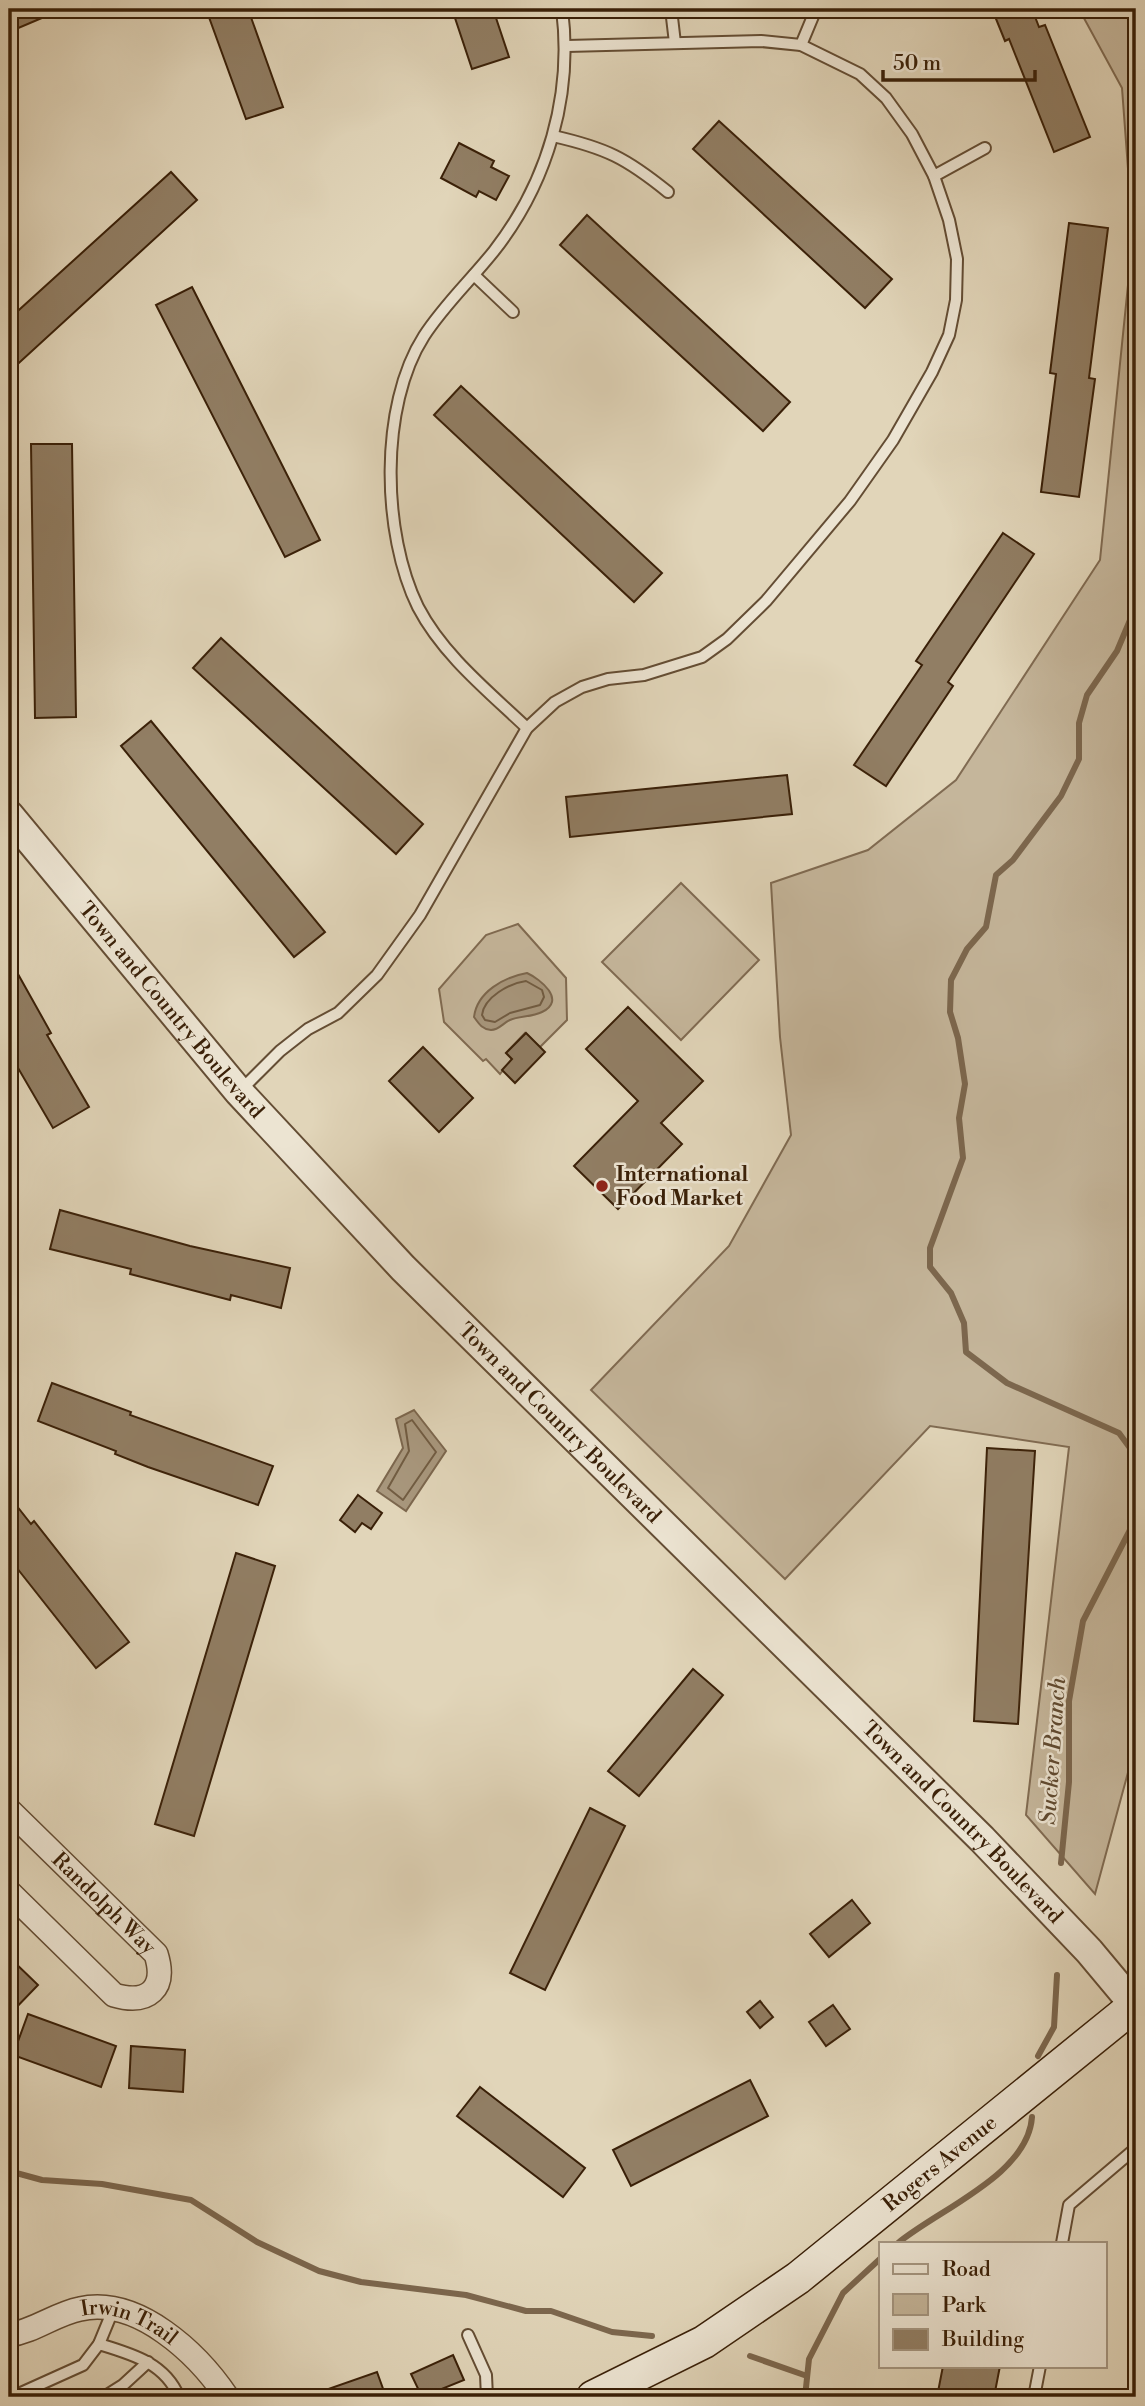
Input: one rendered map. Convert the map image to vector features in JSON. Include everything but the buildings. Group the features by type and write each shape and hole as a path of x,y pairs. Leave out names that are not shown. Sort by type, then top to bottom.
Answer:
{"main road":[{"name":"Rogers Avenue","path":"593,2397 704,2342 798,2278 1136,2006"}],"street":[{"name":"Town and Country Boulevard","path":"9,815 239,1092 403,1269 982,1839 1089,1951 1136,2006"},
{"name":"Randolph Way","path":"9,1810 156,1954 161,1970 159,1983 151,1993 140,1998 129,2000 114,1995 9,1892"},
{"name":"Irwin Trail","path":"9,2335 35,2328 81,2309 113,2310 150,2323 205,2368 227,2397"}],"lane":[{"path":"527,728 452,654 418,607 402,565 394,520 394,422 404,379 422,338 444,307 474,275 518,218 539,180 554,136 567,46 562,9"},
{"path":"671,9 675,43"},
{"path":"802,45 816,9"},
{"path":"239,1092 280,1051 308,1029 338,1013 377,975 420,915 527,728 555,702 582,687 672,667 702,657 727,639 766,601 850,501 893,440 949,335 956,300 957,259 949,220 934,176 912,134 886,98 860,74 802,45 761,41 567,46"},
{"path":"554,136 598,146 617,154 668,192"},
{"path":"934,176 985,148"},
{"path":"474,275 513,312"},
{"path":"1062,2242 1069,2206 1136,2148"},
{"path":"12,2397 83,2365 99,2344 113,2310"},
{"path":"468,2335 486,2375 487,2397"},
{"path":"99,2344 148,2362 175,2386 178,2397"},
{"path":"104,2397 123,2385 148,2362"},
{"path":"1034,2397 1040,2368"}],"green space":[{"path":"1079,9 1136,9 1136,1743 1095,1894 1026,1815 1069,1447 930,1426 785,1579 591,1390 729,1246 791,1135 780,1037 771,883 868,850 956,780 1100,560 1133,236 1122,88"},
{"path":"681,883 759,960 681,1040 602,962"},
{"path":"518,924 566,978 567,1020 540,1047 525,1033 506,1053 512,1059 500,1074 444,1022 439,989 486,935"}],"water":[{"path":"527,973 549,990 552,1002 549,1007 538,1014 510,1020 494,1030 481,1026 474,1017 480,1000 486,993 509,978"},
{"path":"414,1410 446,1451 406,1511 377,1491 403,1448 396,1419"}],"waterway":[{"name":"Sucker Branch","path":"1061,1863 1069,1782 1069,1701 1083,1621 1130,1530 1135,1480 1130,1448 1119,1433 1007,1383 966,1352 964,1323 951,1293 930,1267 930,1248 963,1158 959,1118 965,1084 958,1038 950,1012 951,980 967,949 986,927 996,875 1013,860 1061,796 1079,759 1079,723 1087,695 1117,651 1136,606"},
{"name":"Sucker Branch","path":"1038,2056 1054,2027 1057,1975"},
{"name":"Sucker Branch","path":"899,2242 999,2173 1027,2138 1032,2117"},
{"path":"9,2171 42,2180 102,2184 191,2200 257,2242 319,2271 361,2282 466,2295 526,2311 551,2311 612,2332 652,2336"},
{"name":"Sucker Branch","path":"805,2397 809,2359 843,2293 879,2260"},
{"path":"750,2356 807,2376"}],"place":[{"name":"International Food Market","path":"602,1186"}]}
